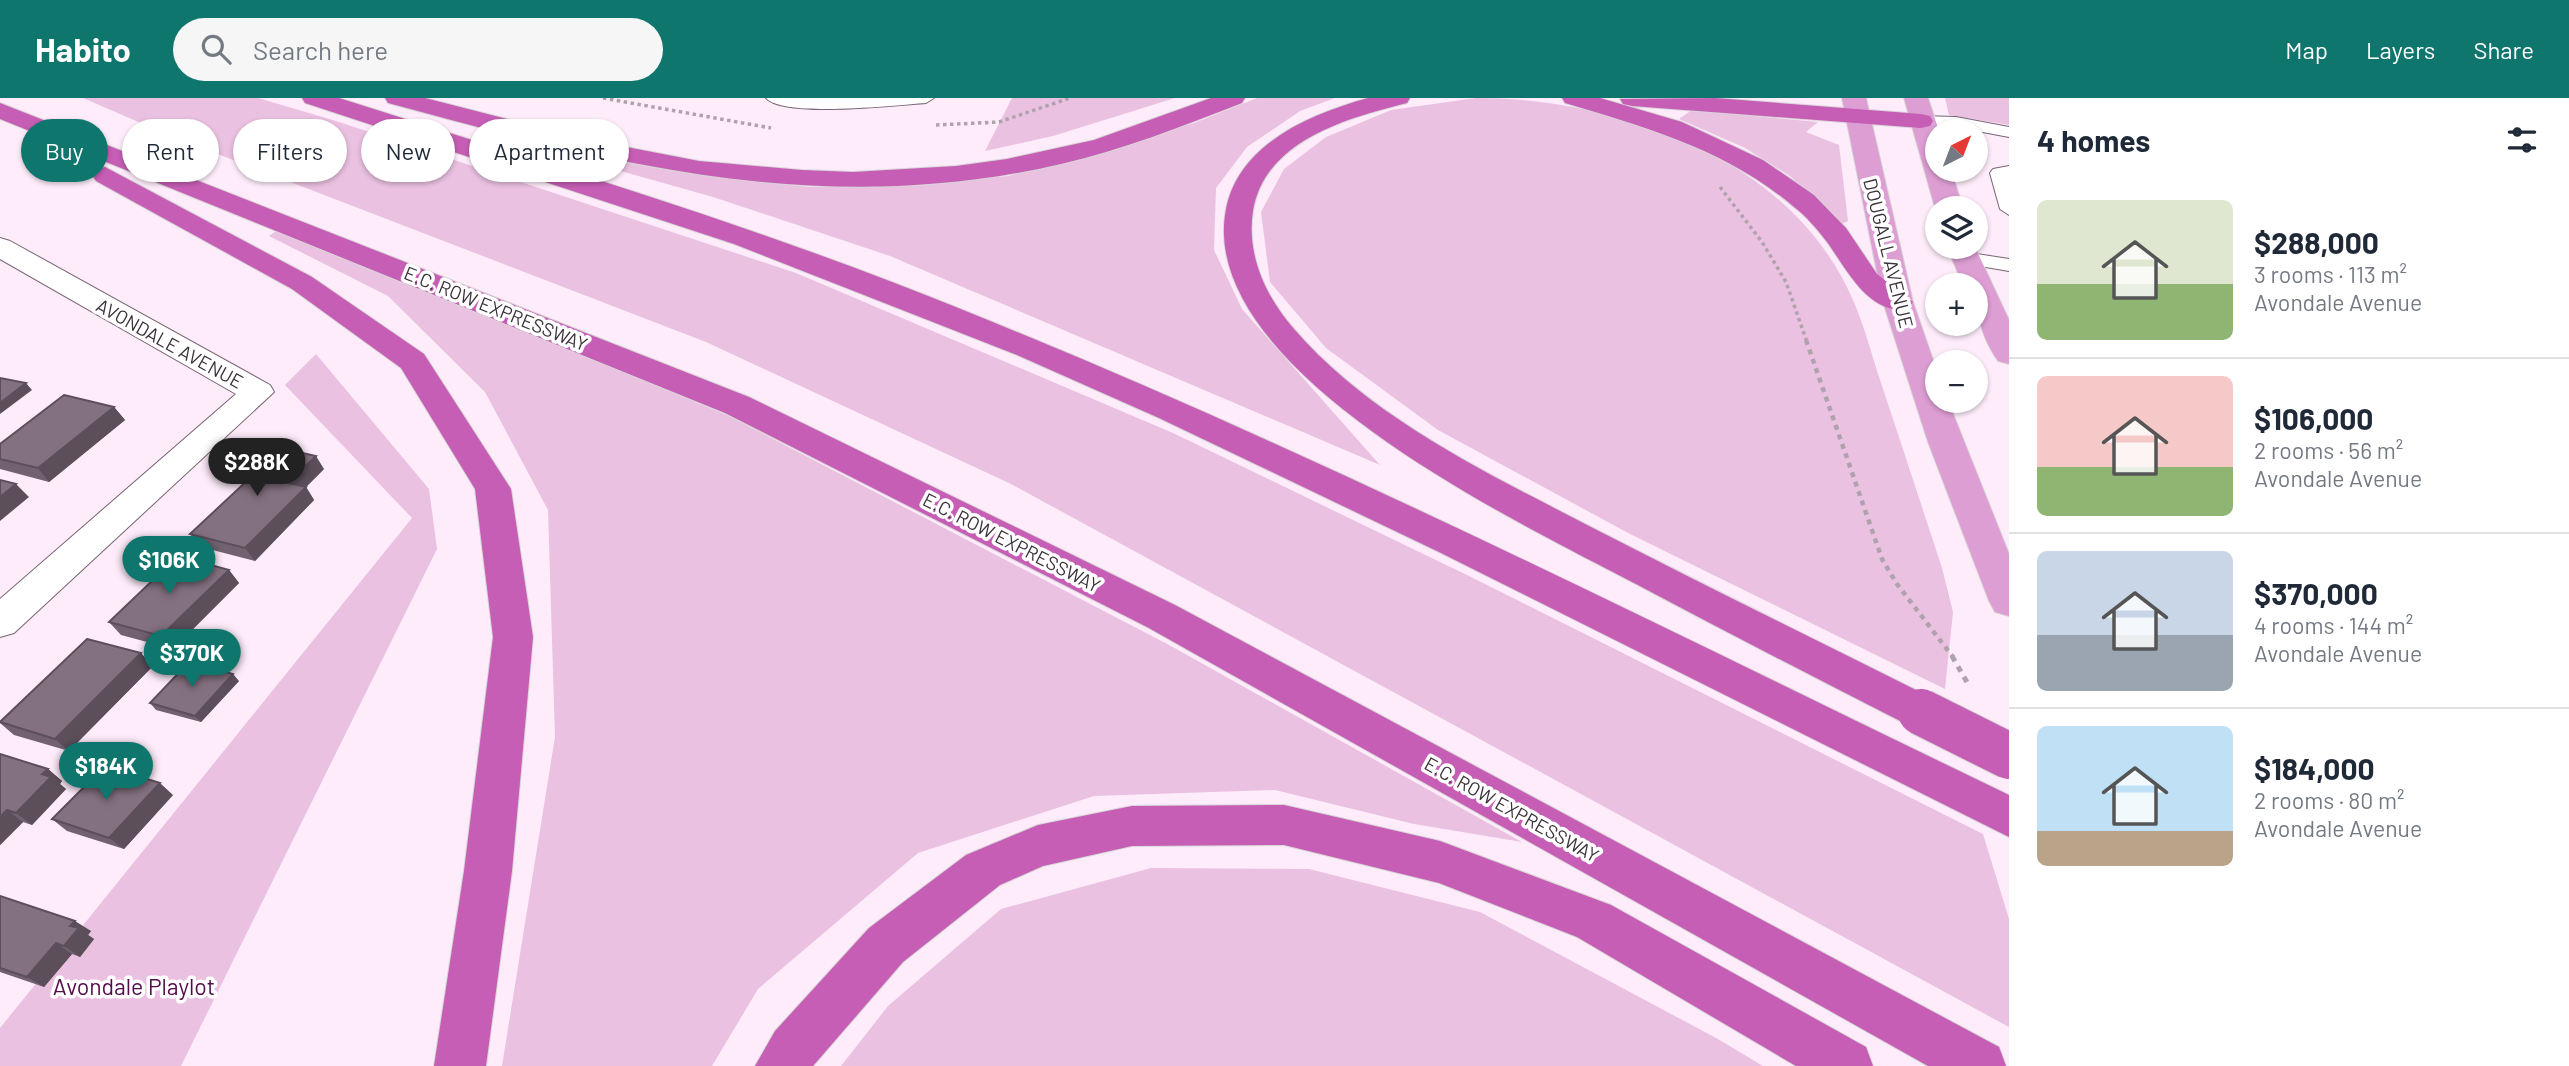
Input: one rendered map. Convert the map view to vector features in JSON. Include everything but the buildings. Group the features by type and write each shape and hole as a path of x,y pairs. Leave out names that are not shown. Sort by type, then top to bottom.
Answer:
{"highway":[{"path":"314,98 797,257 1023,346 1364,500 2009,817"},
{"path":"397,98 648,160 747,174 844,179 967,173 1040,161 1121,138 1233,98"},
{"path":"1398,98 1348,111 1301,133 1265,160 1254,174 1244,193 1236,233 1246,277 1272,322 1329,380 1435,456 1668,584 2009,756"},
{"path":"1574,98 1697,137 1738,156 1775,179 1804,201 1829,226 1867,280 1898,302"},
{"path":"1623,98 1919,109"},
{"name":"E.C. ROW EXPRESSWAY","path":"0,110 737,405 1161,616 1980,1066"},
{"path":"0,117 302,284 413,361 493,489 513,637 488,871 460,1066"},
{"path":"781,1066 886,945 983,870 1038,846 1132,826 1270,825 1284,825 1440,862 1594,921 1847,1066"}],"main road":[{"name":"DOUGALL AVENUE","path":"1856,107 1898,302 1945,442 2009,601"},
{"path":"1919,109 1945,196"},
{"path":"1966,259 2009,354"}],"street":[{"name":"AVONDALE AVENUE","path":"0,247 258,392 0,622"}],"lane":[{"path":"774,98 828,105 926,98"},
{"path":"1919,109 1956,122 2009,132"},
{"path":"2009,171 1999,173 2009,209"},
{"path":"1988,259 2009,265"}],"path":[{"path":"624,104 632,98"},
{"path":"1724,178 1716,182 1762,242 1795,304 1882,559 1897,584 1953,657 1969,687"}],"green space":[{"path":"83,98 258,98 329,119 233,119 233,160 219,154 219,119 131,119"},
{"path":"1012,98 1175,98 1053,136 985,151"},
{"path":"1257,98 1335,98 1300,111 1247,147 1216,188 1214,250 1242,309 1380,465 890,256 713,197 629,173 629,161 702,175 810,187 916,184 1008,176 1194,123"},
{"path":"1476,98 1531,101 1587,110 1642,124 1696,146 1745,174 1789,209 1825,251 1853,300 1861,321 1942,568 1953,612 1945,689 1630,534 1438,430 1326,348 1270,282 1261,212 1284,169 1326,137 1391,110"},
{"path":"1945,98 2009,98 2009,125 1988,122 1988,119 1949,115"},
{"path":"1692,110 1818,122 1806,132 1839,145 1848,221 1842,224 1790,176 1745,148 1679,119"},
{"path":"347,125 361,129 361,182 455,182 455,160 469,165 469,182 521,182 796,273 1173,433 1469,576 1983,834 2009,919 2009,1027 1011,484 706,342 291,182 347,182"},
{"path":"279,229 729,416 1171,646 1522,842 1414,824 1275,790 1094,796 918,853 758,989 712,1066 502,1066 555,737 548,510 485,392 388,296 269,236"},
{"name":"Avondale Playlot","path":"316,354 429,489 437,549 181,1066 0,1066 0,1028 412,518 285,385"},
{"path":"1151,868 1309,869 1480,912 1718,1039 1763,1066 841,1066 888,1006 1001,909"}]}
